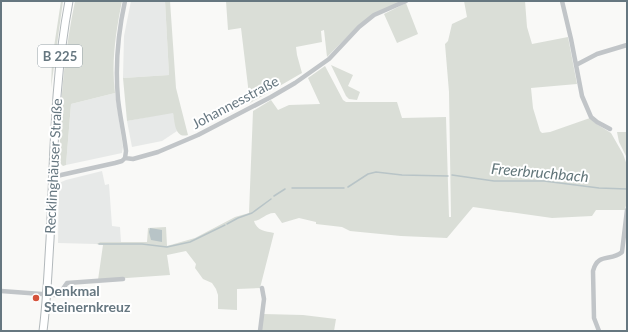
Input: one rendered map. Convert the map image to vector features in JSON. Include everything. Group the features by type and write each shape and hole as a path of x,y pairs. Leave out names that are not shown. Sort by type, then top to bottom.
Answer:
{"main road":[{"name":"Recklinghäuser Straße","path":"43,331 47,295 59,66 69,1"}],"street":[{"path":"125,1 118,40 117,70 118,100 126,151 125,158"},
{"name":"Johannesstraße","path":"52,177 115,163 122,161 125,158 133,159 158,152 198,135 271,98 295,83 329,59 358,27 374,15 406,1"},
{"path":"562,1 582,96 592,117 610,130"},
{"path":"576,65 597,54 627,45"},
{"path":"599,331 594,318 593,271 595,264 600,259 620,255 625,252 627,210"},
{"path":"1,290 55,295 60,293 67,283 123,279"},
{"path":"260,331 264,299 262,288"}],"shaded area":[{"path":"61,1 63,1 51,88 52,60"},
{"path":"75,1 122,1 115,47 115,93 71,104 66,165 63,166 60,163 61,102 65,61"},
{"path":"131,1 165,1 169,75 123,78 124,36"},
{"path":"165,1 170,1 176,88 188,135 183,136 176,128 173,113 127,121 123,78 169,75"},
{"path":"226,1 401,1 358,26 327,57 324,30 321,31 322,42 296,47 302,73 250,103 241,28 228,30"},
{"path":"464,1 525,1 527,27 532,44 568,37 577,84 531,88 533,108 540,131 542,133 550,132 590,118 611,133 623,154 627,165 627,201 625,210 596,210 592,216 552,218 473,207 447,238 401,236 350,231 342,227 316,224 316,222 299,218 282,223 275,213 272,213 254,221 259,229 274,233 260,288 237,289 237,310 218,309 218,295 216,289 212,283 203,279 195,268 196,264 186,251 167,255 170,275 98,280 103,245 96,244 100,242 147,242 148,228 166,227 167,246 195,238 235,217 249,213 253,111 271,100 278,110 289,105 320,104 308,78 325,66 343,100 346,102 397,102 402,118 446,117 449,217 451,217 449,92 445,44 448,41 452,24 467,17"},
{"path":"406,3 418,34 397,43 384,14"},
{"path":"331,65 353,75 348,86 360,92 357,100 349,99 346,96"},
{"path":"115,93 123,147 122,153 66,165 71,104"},
{"path":"173,112 177,131 162,141 132,147 127,121"},
{"path":"617,132 627,132 627,158 619,142"},
{"path":"102,171 105,185 109,184 112,226 120,227 121,242 100,242 96,244 58,243 59,183"},
{"path":"150,228 162,230 162,242 151,240 149,232"},
{"path":"263,314 303,315 336,319 334,331 261,331"}],"waterway":[{"name":"Freerbruchbach","path":"348,187 368,174 376,172 402,175 448,176"},
{"name":"Freerbruchbach","path":"452,175 494,181 544,181 599,188 627,189"},
{"name":"Freerbruchbach","path":"292,188 344,188"},
{"name":"Freerbruchbach","path":"274,196 285,189"},
{"name":"Freerbruchbach","path":"227,224 252,213 271,199"},
{"name":"Freerbruchbach","path":"99,244 142,244 167,247 190,242 225,225"}],"place":[{"name":"Denkmal Steinernkreuz","path":"36,298"}]}
